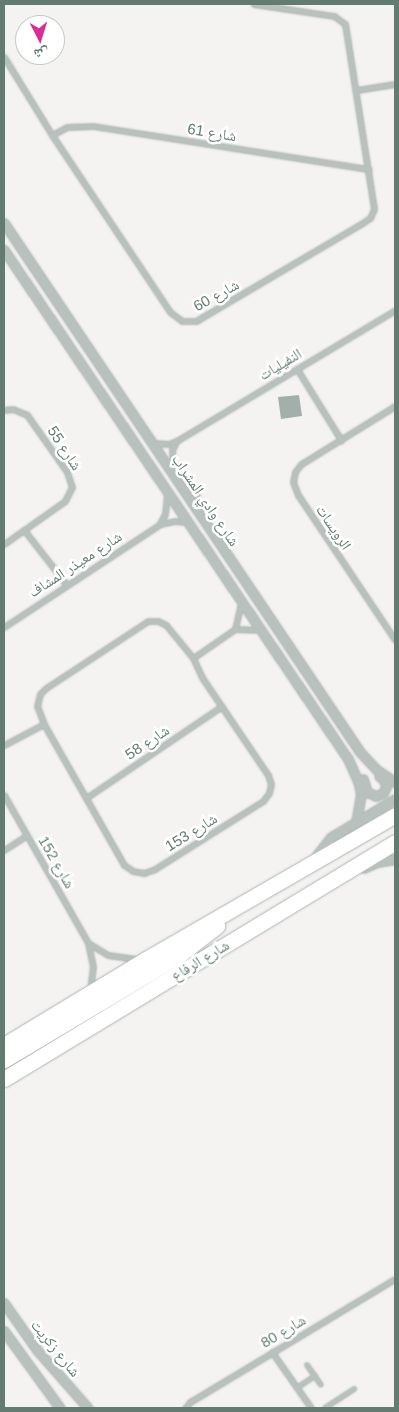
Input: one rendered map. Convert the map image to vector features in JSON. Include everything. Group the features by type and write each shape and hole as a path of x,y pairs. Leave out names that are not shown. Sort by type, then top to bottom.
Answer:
{"main road":[{"name":"شارع الرفاع","path":"4,1045 146,959 310,866 395,815"},
{"name":"شارع الرفاع","path":"4,1079 395,842"},
{"path":"4,1060 190,948 236,907"}],"street":[{"name":"شارع 60","path":"4,57 52,134 170,312 186,322 200,320 370,218 375,205 347,30 341,19 334,16 254,4"},
{"path":"357,90 395,84"},
{"name":"شارع 61","path":"52,134 67,127 93,126 369,169"},
{"name":"شارع وادي المشراب","path":"4,224 360,752 377,770 395,782"},
{"name":"شارع وادي المشراب","path":"4,250 167,494 348,759 358,781 360,794 356,821"},
{"name":"النفيليات","path":"150,443 169,444 178,440 395,310"},
{"path":"297,369 341,440"},
{"name":"الرويسات","path":"395,406 301,464 295,472 293,486 395,640"},
{"name":"شارع 55","path":"4,410 14,409 27,415 67,472 71,482 71,492 65,501 4,544"},
{"path":"178,440 172,450 172,459 197,496 200,515"},
{"path":"160,524 165,514 167,494"},
{"name":"شارع معيذر المشاف","path":"4,627 66,584 160,524 175,521 186,522"},
{"path":"24,530 66,584"},
{"path":"235,630 241,602"},
{"name":"شارع 153","path":"153,620 166,625 193,658 203,679 222,706 268,775 270,789 263,801 155,869 144,873 133,872 124,865 44,724 37,706 38,697 43,690 144,622 153,620"},
{"path":"193,658 235,630 248,628 259,630"},
{"name":"شارع 58","path":"86,798 222,706"},
{"path":"4,745 44,724"},
{"path":"348,759 360,772 367,792 373,796 380,795 385,790 385,783 367,764 360,752"},
{"name":"شارع 152","path":"4,795 88,943 93,966 92,980 87,996"},
{"name":"شارع الرفاع","path":"310,866 324,844 356,821 395,798"},
{"path":"4,850 27,835"},
{"path":"316,889 342,880 377,862 395,859"},
{"path":"88,943 108,955 146,959"},
{"name":"شارع 80","path":"185,1408 190,1402 395,1279"},
{"name":"شارع زكريت","path":"4,1303 37,1350 88,1408"},
{"name":"شارع زكريت","path":"4,1332 60,1408"},
{"path":"272,1352 311,1408"}],"lane":[{"path":"307,1365 321,1386"},
{"path":"297,1388 315,1376"},
{"path":"325,1408 354,1389"}],"building":[{"path":"299,395 302,416 281,419 278,397"}]}
